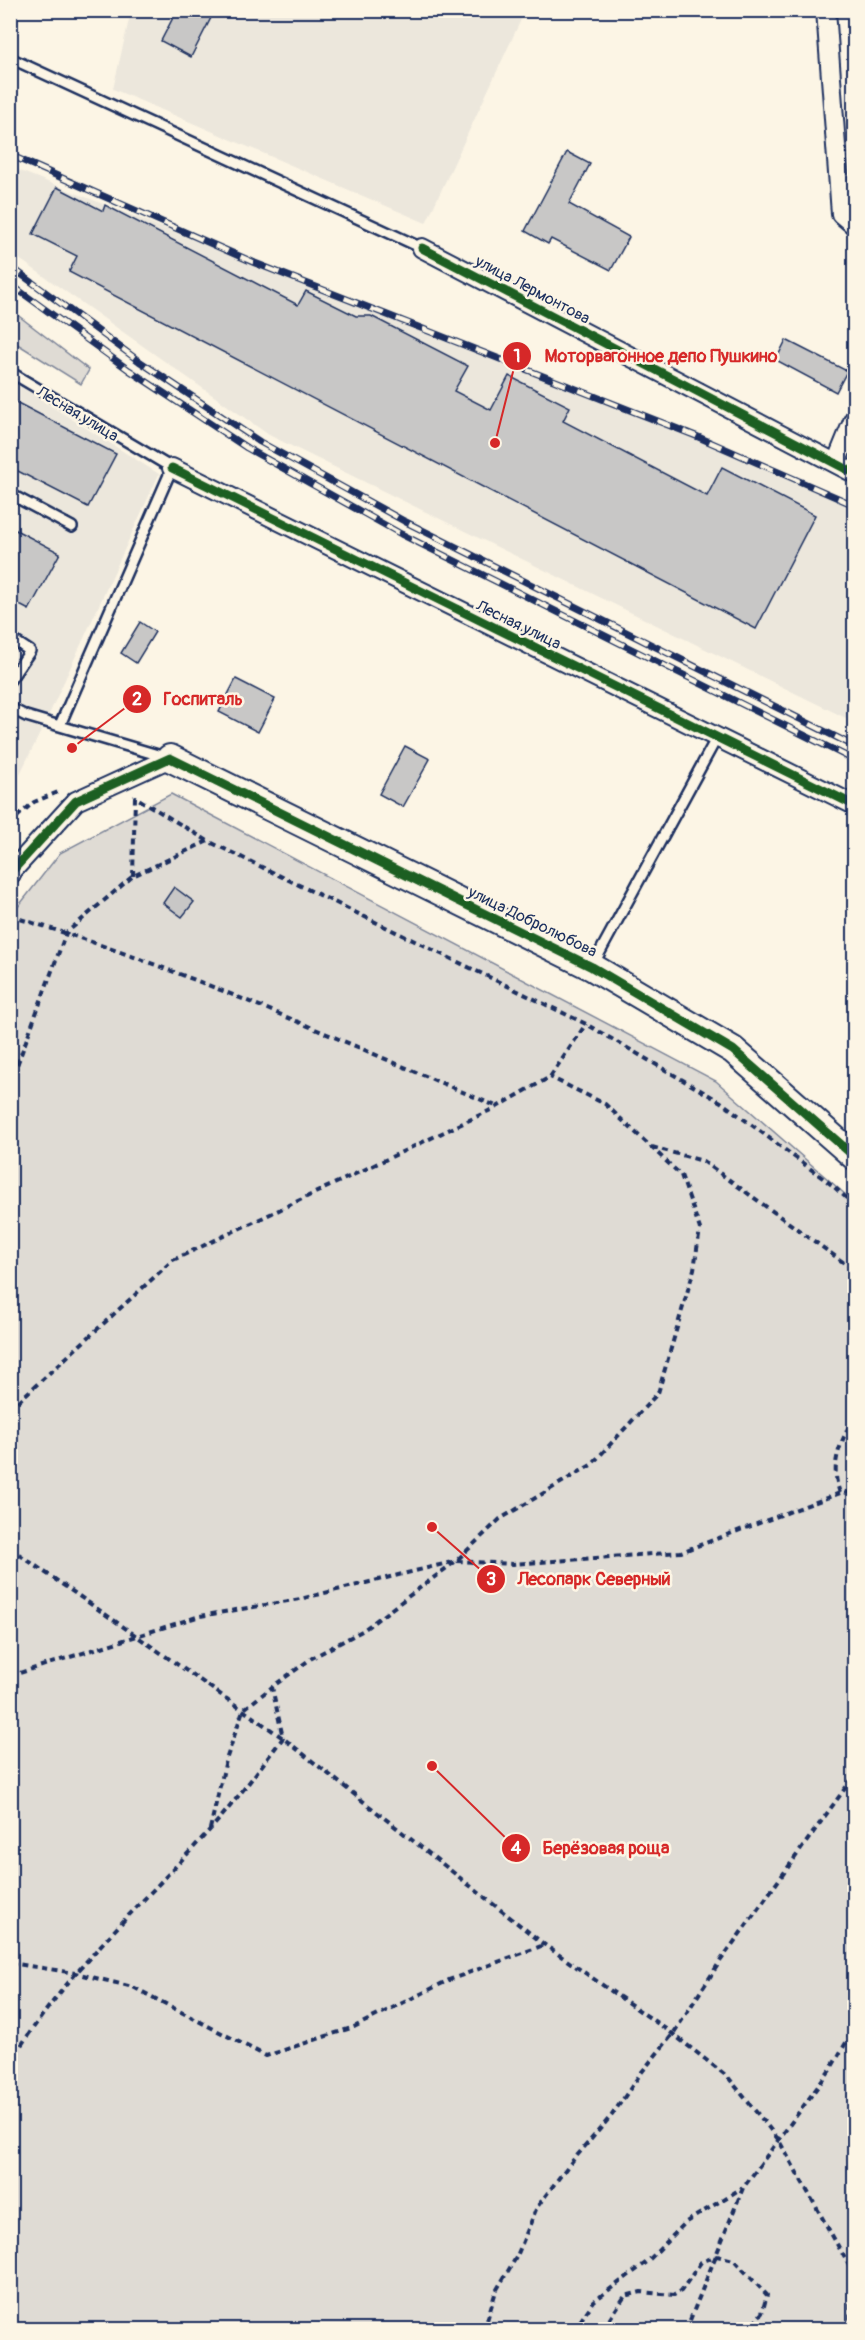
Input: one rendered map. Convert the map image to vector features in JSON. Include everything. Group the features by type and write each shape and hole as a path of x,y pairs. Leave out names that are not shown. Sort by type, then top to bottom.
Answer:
{"street":[{"path":"826,10 841,214 855,225"},
{"name":"улица Лермонтова","path":"422,248 855,473"},
{"path":"836,463 855,419"},
{"name":"Лесная улица","path":"172,468 716,739 855,805"},
{"path":"10,876 76,801 170,758"},
{"name":"улица Добролюбова","path":"170,758 592,967 733,1050 855,1155"}],"lane":[{"path":"10,58 422,248"},
{"name":"Лесная улица","path":"10,372 172,468"},
{"path":"60,725 172,468"},
{"path":"10,494 72,527"},
{"path":"10,638 30,651 10,680"},
{"path":"10,708 26,716 170,758"},
{"path":"592,967 716,739"}],"path":[{"path":"133,876 135,797 208,842 586,1024 721,1102 832,1185 855,1205"},
{"path":"10,1084 66,933 133,876 208,842"},
{"path":"10,916 66,933 224,991 497,1107"},
{"path":"10,1409 173,1260 497,1107 550,1077 586,1024"},
{"path":"209,1832 226,1760 243,1710 312,1658 362,1631 456,1561 500,1519 591,1466 658,1393 694,1269 700,1229 681,1175 605,1104 550,1077"},
{"path":"651,1147 703,1161 855,1270"},
{"path":"840,1493 835,1479 836,1459 855,1416"},
{"path":"10,1676 200,1616 300,1599 456,1561 513,1564 681,1552 840,1493 855,1492"},
{"path":"10,1548 284,1738 545,1945 673,2034 728,2077 778,2139 853,2269 850,2330"},
{"path":"272,1687 284,1738"},
{"path":"10,2062 75,1973 209,1832 284,1738"},
{"path":"484,2330 496,2291 517,2256 537,2207 612,2115 641,2073 673,2034 721,1960 855,1776"},
{"path":"10,1963 75,1973 133,1987 266,2056 354,2027 449,1980 545,1945"},
{"path":"687,2330 743,2188 830,2070 855,2029"},
{"path":"574,2330 594,2301 647,2262 686,2223 743,2188"},
{"path":"608,2330 609,2320 625,2296 641,2292 674,2295 681,2291 701,2262 717,2256 734,2260 766,2295 762,2313 747,2330"}],"shaded area":[{"path":"131,11 525,11 426,223 113,89"},
{"path":"10,167 725,451 823,493 854,510 854,722 269,435 11,253"},
{"path":"11,310 89,370 81,384 11,340"},
{"path":"11,381 159,474 11,792"},
{"path":"171,794 716,1081 854,1202 854,2329 11,2329 10,917 60,853"}],"building":[{"path":"177,10 215,10 191,57 161,41"},
{"path":"567,152 590,164 569,204 629,237 611,270 551,239 548,244 525,231"},
{"path":"57,187 103,211 105,205 298,305 306,291 356,316 371,316 468,366 454,391 491,410 509,376 570,407 563,421 707,496 722,467 815,515 756,629 69,272 77,256 33,234"},
{"path":"786,340 847,371 836,392 776,360"},
{"path":"10,399 116,454 88,507 10,467"},
{"path":"10,527 60,553 29,610 10,600"},
{"path":"140,622 155,632 136,663 121,653"},
{"path":"236,679 275,699 258,732 219,712"},
{"path":"405,746 430,759 403,807 379,794"},
{"path":"174,887 194,902 182,917 163,903"}],"railway":[{"path":"10,155 255,263 696,436 854,505"},
{"path":"10,266 139,361 260,442 404,521 854,746"},
{"path":"10,284 129,370 247,448 401,534 854,760"}],"cycle path":[{"path":"422,248 854,473"},
{"path":"172,468 854,805"},
{"path":"10,876 76,801 170,758 592,967 733,1050 854,1156"}],"place":[{"name":"Моторвагонное депо Пушкино","path":"495,443"},
{"name":"Госпиталь","path":"72,748"},
{"name":"Лесопарк Северный","path":"432,1527"},
{"name":"Берёзовая роща","path":"432,1766"}]}
